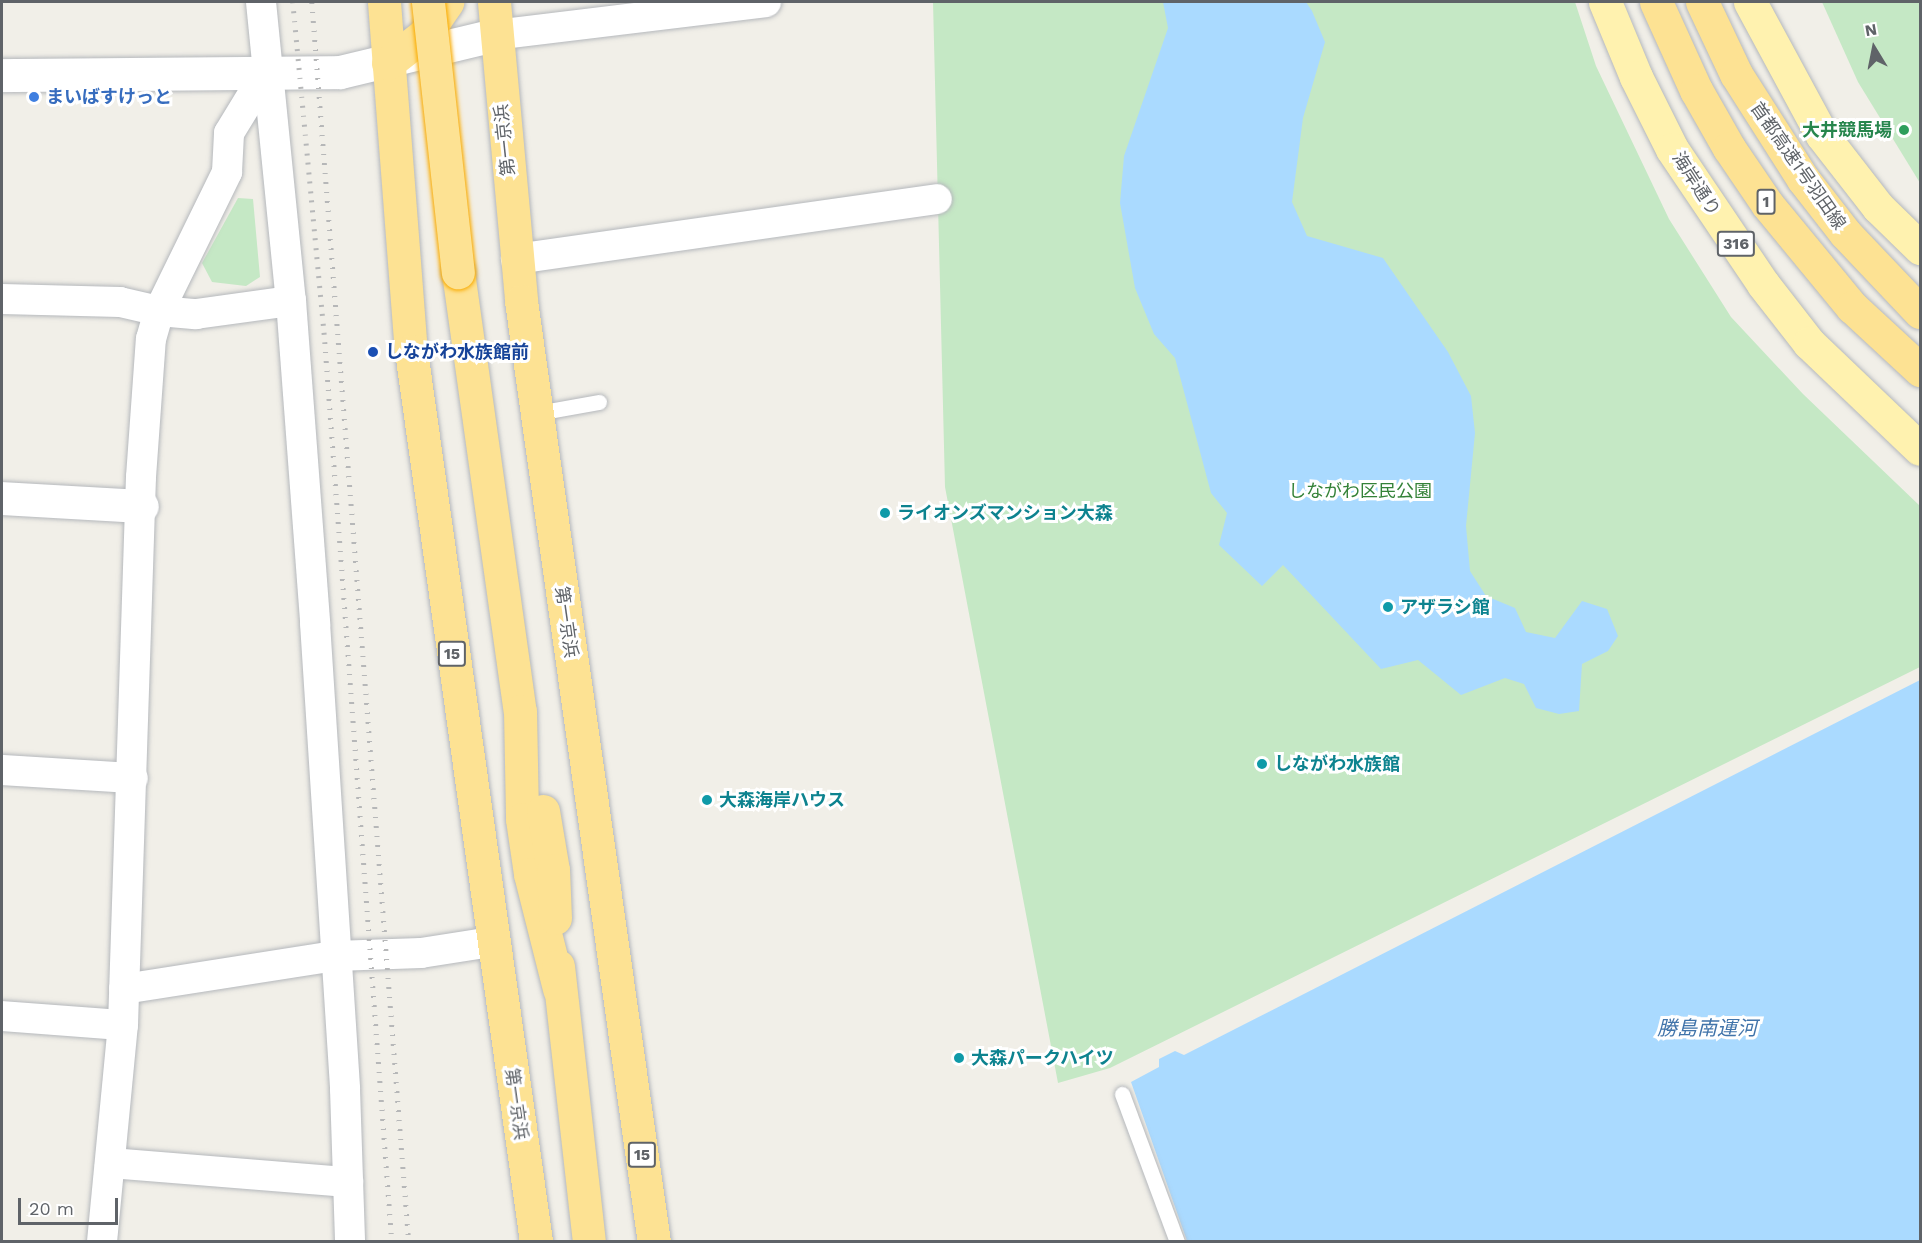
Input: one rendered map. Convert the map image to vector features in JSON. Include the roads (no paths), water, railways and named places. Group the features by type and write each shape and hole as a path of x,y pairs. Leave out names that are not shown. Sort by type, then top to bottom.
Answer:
{"highway":[{"name":"第一京浜","path":"384,2 411,351 491,942 536,1242"},
{"path":"428,2 458,272 520,711 553,870 559,988 589,1242"},
{"path":"388,63 425,34 447,2"},
{"name":"第一京浜","path":"494,2 494,35 516,259 654,1242"},
{"name":"1","path":"1656,2 1696,90 1729,148 1767,204 1852,307 1920,370"},
{"name":"首都高速1号羽田線","path":"1702,2 1737,74 1803,179 1845,233 1920,312"}],"main road":[{"name":"海岸通り","path":"1605,2 1636,77 1672,149 1763,284 1809,343 1920,448"},
{"path":"1750,2 1822,135 1878,207 1920,248"}],"street":[{"path":"261,2 265,74 291,301 335,956 350,1242"},
{"path":"2,75 340,72 388,63 494,35 766,2"},
{"path":"102,1242 123,1025 134,778 142,506 151,339 159,311 227,172 229,133 265,74"},
{"path":"516,259 937,199"},
{"path":"2,299 120,302 159,311 196,314 291,301"},
{"path":"2,498 142,506"},
{"path":"2,770 134,778"},
{"path":"124,989 335,956 421,953 491,942"},
{"path":"2,1016 123,1025"},
{"path":"110,1163 348,1182"}],"lane":[{"path":"537,413 599,402"},
{"path":"1122,1094 1177,1242"}],"water":[{"path":"1163,2 1306,2 1312,11 1325,42 1303,118 1292,202 1307,236 1383,258 1448,352 1471,396 1475,433 1466,526 1470,571 1486,596 1515,608 1526,632 1555,638 1582,601 1607,609 1618,636 1608,651 1582,664 1579,711 1559,714 1536,708 1524,684 1505,678 1461,695 1418,660 1381,669 1283,565 1262,586 1219,545 1227,513 1211,493 1175,358 1154,334 1135,288 1120,203 1124,156 1168,28"},
{"name":"勝島南運河","path":"1920,680 1920,1241 1187,1241 1131,1082 1159,1067 1159,1059 1175,1051 1184,1055"}],"railway":[{"path":"293,2 325,342 392,1242"},
{"path":"312,2 409,1242"}],"place":[{"name":"まいばすけっと","path":"34,97"},
{"name":"大井競馬場","path":"1904,130"},
{"name":"しながわ水族館前","path":"373,352"},
{"name":"ライオンズマンション大森","path":"885,513"},
{"name":"アザラシ館","path":"1388,607"},
{"name":"しながわ水族館","path":"1262,764"},
{"name":"大森海岸ハウス","path":"707,800"},
{"name":"大森パークハイツ","path":"959,1058"}],"park label":[{"name":"しながわ区民公園","path":"1360,491"}]}
